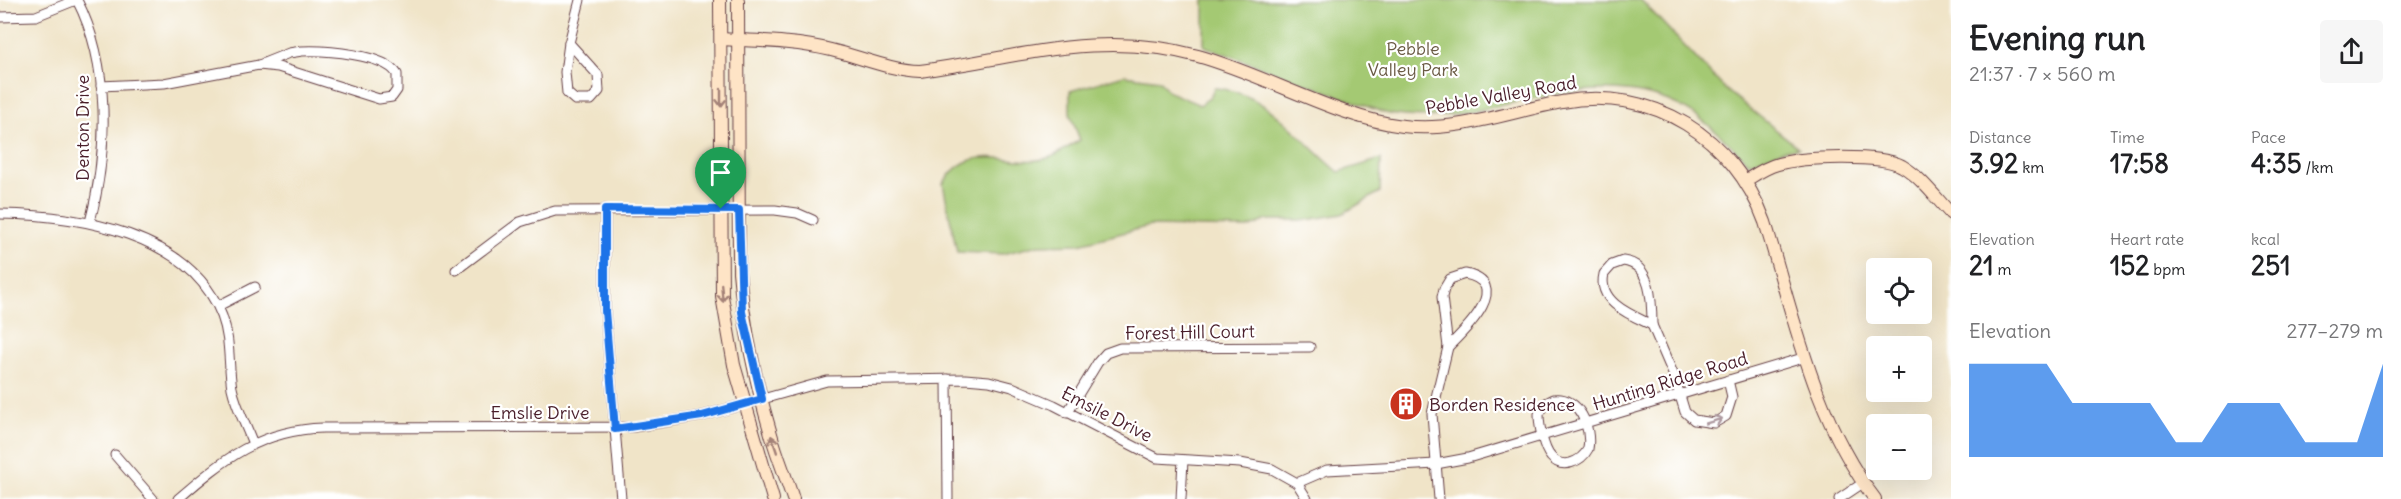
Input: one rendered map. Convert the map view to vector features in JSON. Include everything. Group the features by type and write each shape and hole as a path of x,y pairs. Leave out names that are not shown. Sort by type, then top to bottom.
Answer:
{"street":[{"path":"0,17 36,15 76,0"},
{"name":"Denton Drive","path":"76,0 91,33 101,86 100,178 90,222"},
{"path":"569,43 598,75 599,92 591,100 575,100 567,93 565,72 569,43 580,0"},
{"path":"720,0 721,278 727,333 745,404 774,499"},
{"path":"738,0 742,312 762,399 793,499"},
{"name":"Pebble Valley Road","path":"721,39 771,41 830,49 905,71 920,71 1089,44 1157,47 1219,62 1374,120 1421,128 1456,125 1579,99 1620,100 1648,106 1688,124 1722,152 1745,181 1765,222 1829,424 1863,483 1875,499"},
{"path":"101,86 164,83 259,65 289,53 302,51 346,53 392,67 397,74 398,85 392,97 379,99 278,67 259,65"},
{"path":"1745,181 1762,170 1790,161 1881,159 1896,163 1911,172 1951,214"},
{"path":"605,209 605,311 621,499"},
{"path":"456,270 504,232 529,218 555,211 721,209 786,211 813,220"},
{"path":"0,214 63,217 90,222 140,240 178,260 198,276 218,306 228,336 232,391 253,444"},
{"path":"1652,325 1630,315 1609,299 1604,291 1604,274 1612,265 1628,262 1642,270 1651,298 1652,325 1689,416 1700,423 1714,423 1730,410 1732,397 1728,380"},
{"path":"1439,499 1432,414 1448,347 1444,288 1453,277 1470,275 1480,281 1485,289 1485,304 1448,347"},
{"path":"218,306 255,287"},
{"name":"Forest Hill Court","path":"1067,412 1098,362 1106,353 1120,348 1311,347"},
{"name":"Hunting Ridge Road","path":"1297,483 1328,470 1436,464 1468,458 1806,357"},
{"path":"947,379 948,499"},
{"name":"Emslie Drive","path":"178,499 230,457 253,444 286,432 312,428 615,429 702,416 827,381 947,379 989,381"},
{"name":"Emsile Drive","path":"989,381 1012,387 1067,412 1157,458 1240,463 1272,469 1297,483 1307,499"},
{"path":"1554,399 1567,399 1574,403 1584,424 1588,449 1581,458 1572,463 1560,462 1551,457 1543,436 1539,414 1546,403 1554,399"},
{"path":"115,455 153,499"},
{"path":"1180,499 1183,460"},
{"path":"1839,499 1863,483"}],"green space":[{"name":"Pebble Valley Park","path":"1204,0 1641,0 1725,89 1799,148 1784,150 1749,163 1698,117 1674,103 1650,95 1624,91 1572,92 1440,116 1413,117 1385,113 1204,46"},
{"path":"1124,75 1159,80 1169,92 1200,105 1210,97 1214,88 1233,91 1251,98 1283,120 1339,172 1381,159 1380,192 1342,214 1306,220 1267,220 1248,228 1150,226 1079,244 1038,245 1003,254 957,252 943,184 954,170 967,162 980,158 1037,160 1051,157 1080,140 1070,114 1070,91"}],"place":[{"name":"Borden Residence","path":"1406,404"}],"route":[{"path":"605,209 721,209 739,210 739,272 742,312 762,399 702,416 615,429 605,311 605,209"}]}
